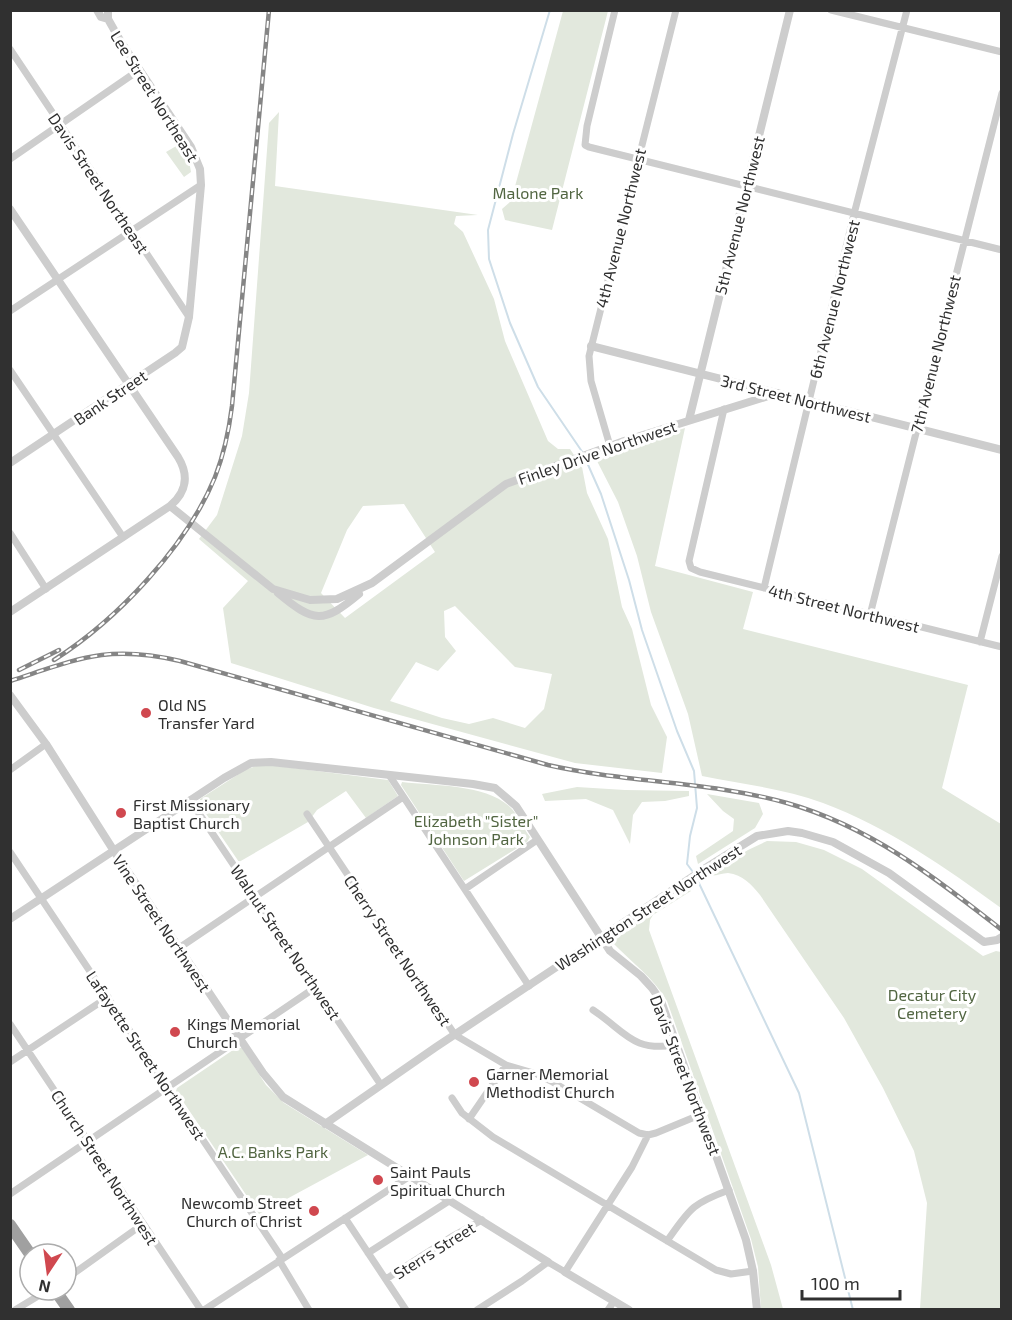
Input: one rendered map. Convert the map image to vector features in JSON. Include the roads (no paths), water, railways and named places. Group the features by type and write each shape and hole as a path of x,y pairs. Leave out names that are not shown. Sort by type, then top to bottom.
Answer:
{"highway":[{"path":"10,1225 22,1242"}],"street":[{"name":"Lee Street Northeast","path":"97,10 101,16 108,15 139,70 191,147 200,169 201,185 189,317"},
{"path":"615,10 595,88 585,145 1002,250"},
{"name":"4th Avenue Northwest","path":"610,446 591,381 589,356 676,10"},
{"name":"5th Avenue Northwest","path":"688,420 790,10"},
{"path":"831,10 1002,52"},
{"name":"6th Avenue Northwest","path":"764,588 854,214 907,10"},
{"name":"Davis Street Northeast","path":"10,49 189,317"},
{"path":"10,159 139,70"},
{"name":"7th Avenue Northwest","path":"870,615 1002,93"},
{"path":"10,311 201,185"},
{"path":"10,209 182,464 186,479 178,499 170,506 10,612"},
{"name":"Bank Street","path":"10,463 182,347 189,317"},
{"name":"3rd Street Northwest","path":"591,346 1002,450"},
{"path":"10,370 123,537"},
{"name":"Finley Drive Northwest","path":"170,506 300,610 314,617 329,616 507,484 610,446 778,393"},
{"name":"4th Street Northwest","path":"724,410 689,564 695,571 1002,648"},
{"path":"10,533 46,589"},
{"path":"980,642 1002,556"},
{"name":"Finley Drive Northwest","path":"273,589 291,596 319,601 337,599 372,583"},
{"name":"Vine Street Northwest","path":"10,695 46,744 114,851 263,1073 283,1097 549,1262"},
{"path":"10,770 46,744"},
{"name":"Davis Street Northwest","path":"10,919 244,765 259,762 495,788 516,806 616,957 641,976 652,988 664,1009 746,1240 753,1271 757,1310"},
{"path":"389,775 529,986"},
{"path":"179,948 403,798"},
{"name":"Walnut Street Northwest","path":"190,800 381,1085"},
{"name":"Cherry Street Northwest","path":"307,814 455,1035 506,1065 537,1074 551,1081 621,1124 648,1135"},
{"name":"Washington Street Northwest","path":"325,1124 704,868 758,836 788,831 816,836 855,853 889,873 984,942 1002,937"},
{"path":"465,889 537,840"},
{"name":"Lafayette Street Northwest","path":"10,852 281,1259 309,1310"},
{"path":"10,1194 316,987"},
{"path":"10,1062 108,997"},
{"path":"593,1010 633,1041 647,1046 676,1045"},
{"name":"Church Street Northwest","path":"10,1024 202,1310"},
{"path":"469,1119 506,1065"},
{"path":"452,1098 456,1107 493,1137 724,1274 753,1271"},
{"path":"566,1272 648,1135 702,1114"},
{"path":"202,1310 410,1176"},
{"path":"667,1241 692,1207 700,1201 729,1190"},
{"path":"368,1252 449,1201"},
{"path":"345,1218 406,1310"},
{"name":"Sterrs Street","path":"386,1279 482,1220"},
{"path":"78,1270 143,1224"},
{"path":"477,1310 549,1262 629,1310"},
{"path":"608,1310 614,1301"},
{"path":"15,1310 28,1302"}],"waterway":[{"path":"550,10 513,134 488,230 489,259 510,323 538,387 583,453"},
{"path":"585,458 601,494 629,580 642,630 677,731 694,771 697,808 690,836 687,864 693,872"},
{"path":"696,877 799,1093 853,1310"}],"railway":[{"path":"54,660 102,624 148,579 187,529 203,503 218,468 226,442 232,406 269,10"},
{"path":"19,670 59,650"},
{"path":"10,681 93,656 112,654 155,656 180,661 548,765 578,771 728,790 787,803 818,813 874,840 952,891 1002,930"}],"place":[{"name":"Old NS Transfer Yard","path":"146,713"},
{"name":"First Missionary Baptist Church","path":"121,813"},
{"name":"Kings Memorial Church","path":"175,1032"},
{"name":"Garner Memorial Methodist Church","path":"474,1082"},
{"name":"Saint Pauls Spiritual Church","path":"378,1180"},
{"name":"Newcomb Street Church of Christ","path":"314,1211"}],"park label":[{"name":"Malone Park","path":"538,192"},
{"name":"Elizabeth \"Sister\" Johnson Park","path":"476,829"},
{"name":"Decatur City Cemetery","path":"932,1003"},
{"name":"A.C. Banks Park","path":"273,1151"}]}
